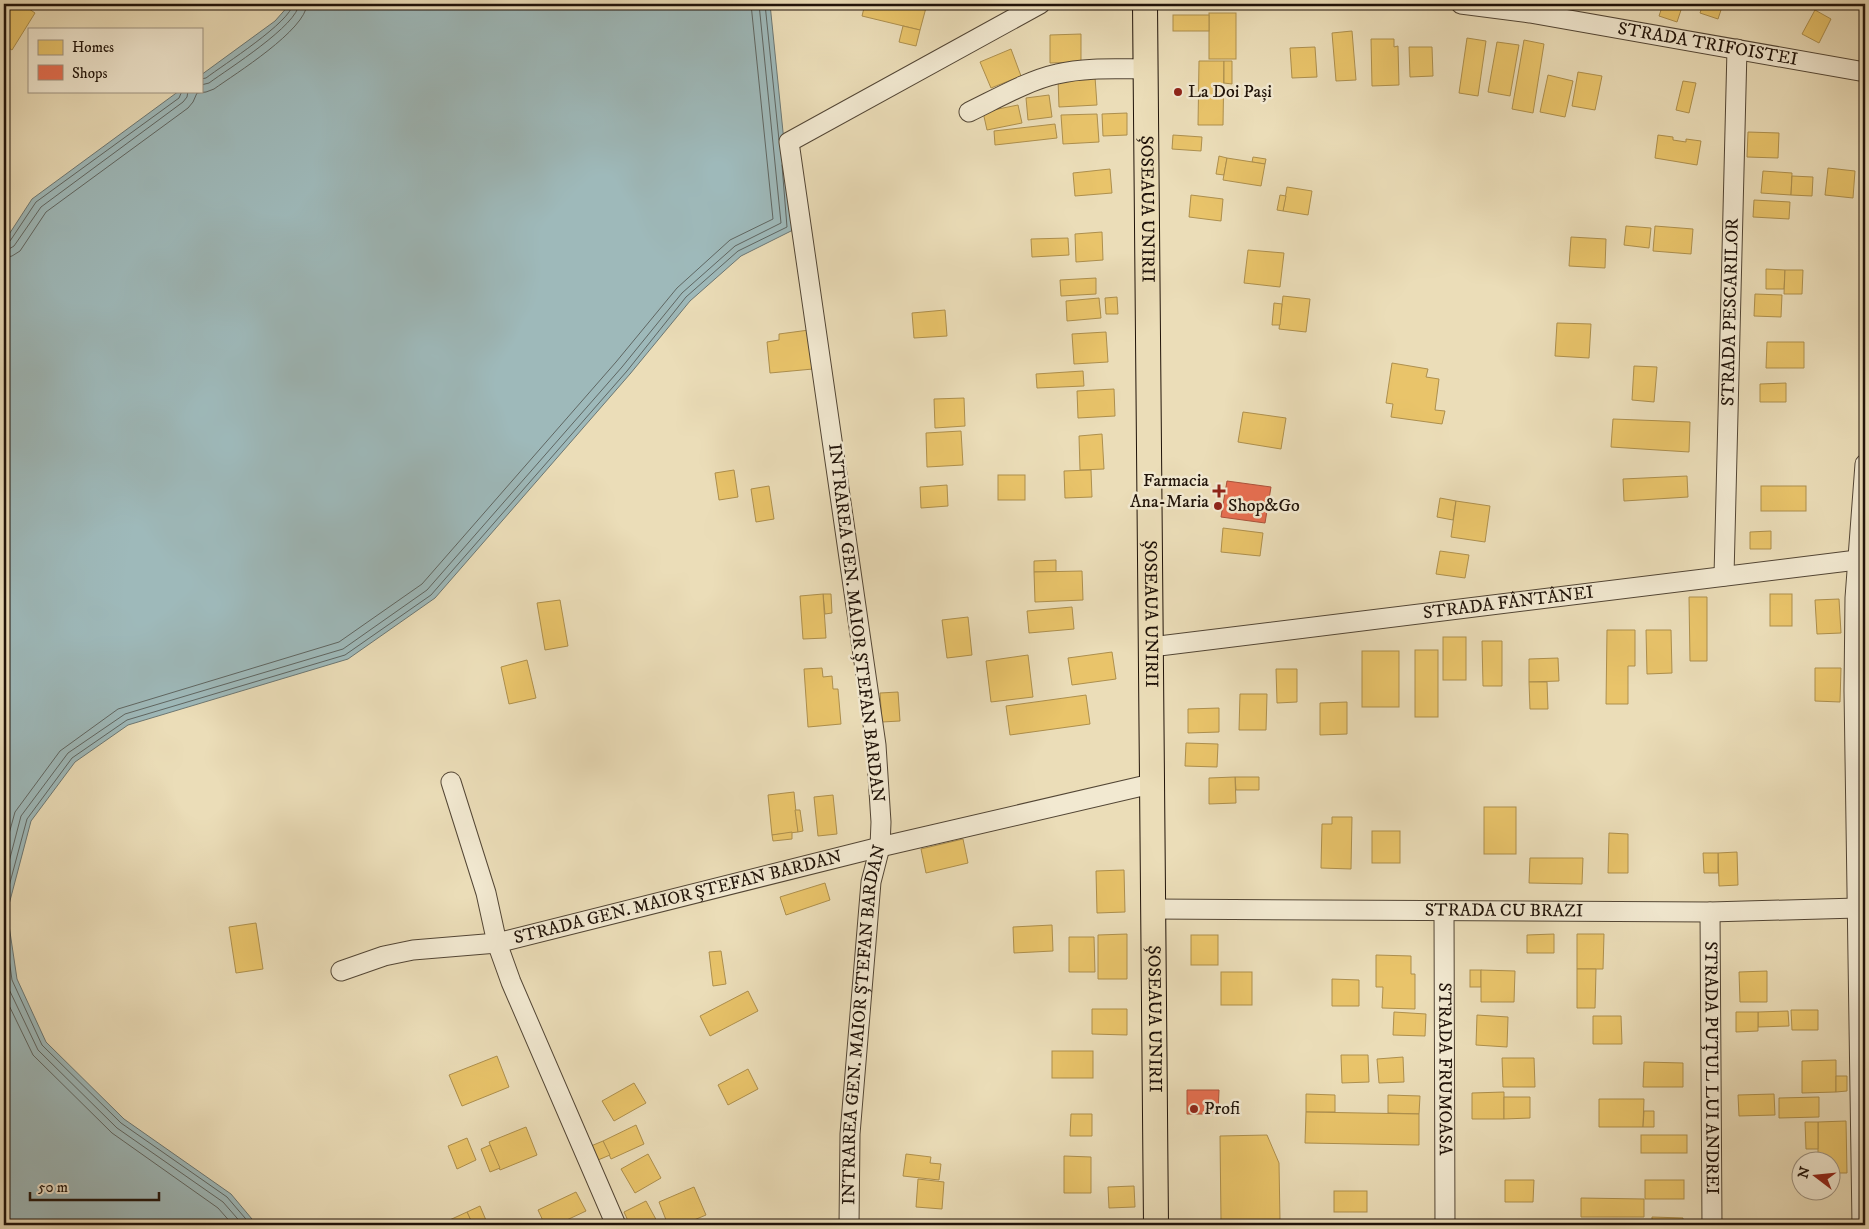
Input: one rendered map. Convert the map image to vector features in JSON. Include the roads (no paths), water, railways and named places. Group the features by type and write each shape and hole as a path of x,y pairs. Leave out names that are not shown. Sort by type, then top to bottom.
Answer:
{"main road":[{"name":"ȘOSEAUA UNIRII","path":"1145,4 1156,1225"}],"street":[{"name":"INTRAREA GEN. MAIOR ȘTEFAN BARDAN","path":"849,1225 850,1134 871,882 880,847 881,822 876,745 788,142 1040,4"},
{"name":"STRADA TRIFOISTEI","path":"1461,4 1530,14 1865,72"},
{"name":"STRADA PESCARILOR","path":"1724,576 1737,49"},
{"path":"969,112 1015,90 1056,74 1074,71 1146,69"},
{"path":"1862,1225 1857,908 1861,560 1865,464"},
{"name":"STRADA FÂNTÂNEI","path":"1152,648 1861,560"},
{"name":"STRADA GEN. MAIOR ȘTEFAN BARDAN","path":"451,782 486,893 497,944 511,982 616,1225"},
{"name":"STRADA GEN. MAIOR ȘTEFAN BARDAN","path":"497,944 880,847 1151,784"},
{"name":"STRADA CU BRAZI","path":"1153,909 1710,912 1857,908"},
{"name":"STRADA FRUMOASA","path":"1444,911 1445,1225"},
{"name":"STRADA PUȚUL LUI ANDREI","path":"1710,912 1712,1225"},
{"path":"341,972 384,956 413,950 497,944"}],"water":[{"path":"290,4 770,4 793,230 741,256 690,301 630,374 435,598 348,659 128,725 75,762 31,821 7,912 17,979 46,1042 124,1119 231,1194 257,1225 4,1225 4,242 32,199 178,92 202,92 202,74 275,21"}],"place":[{"name":"La Doi Pași","path":"1178,92"},
{"name":"Farmacia Ana-Maria","path":"1219,491"},
{"name":"Shop&Go","path":"1218,506"},
{"name":"Profi","path":"1194,1109"}]}
